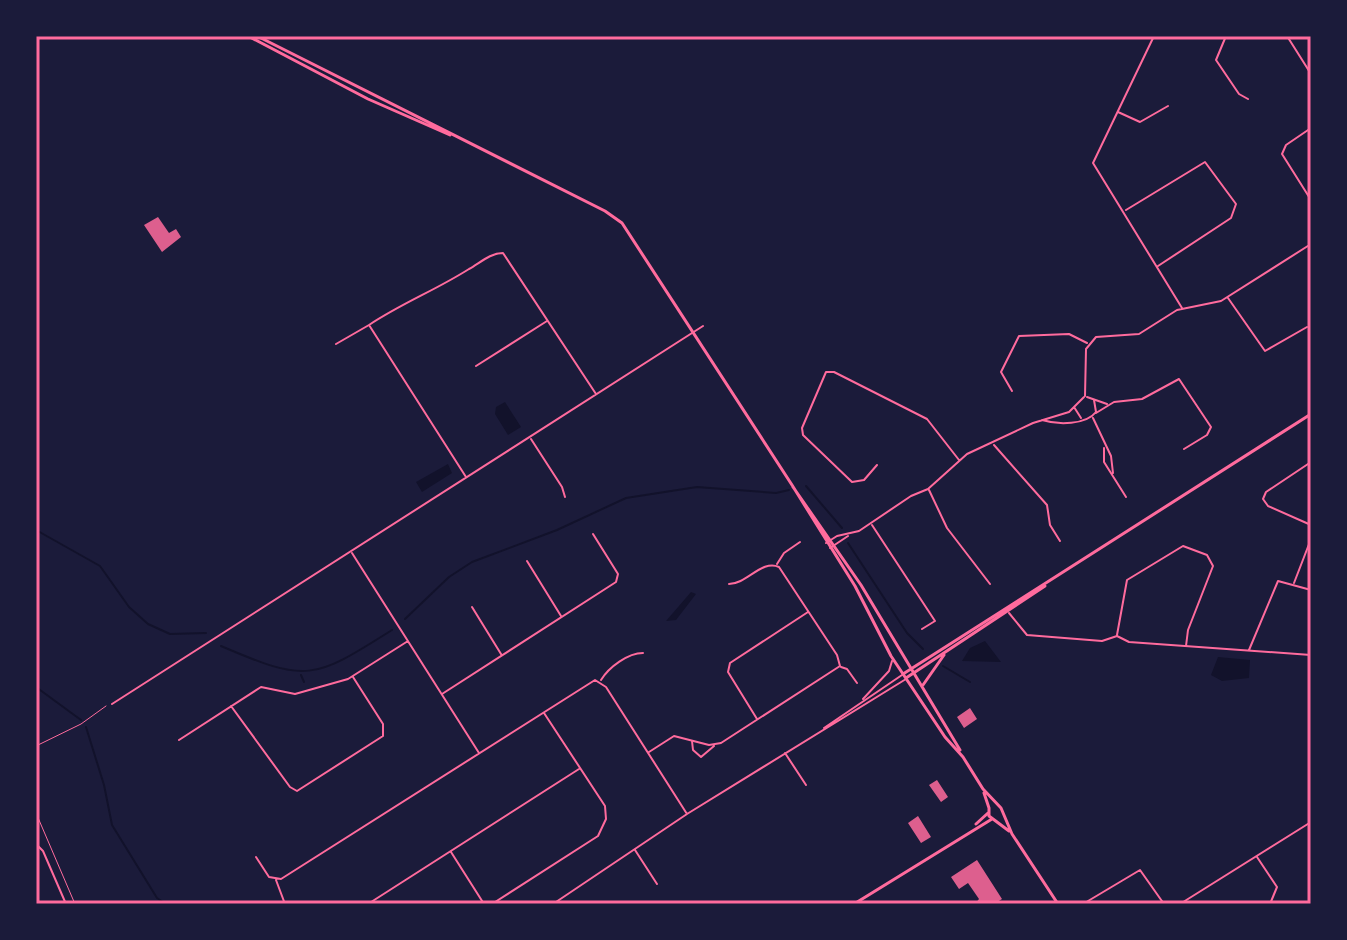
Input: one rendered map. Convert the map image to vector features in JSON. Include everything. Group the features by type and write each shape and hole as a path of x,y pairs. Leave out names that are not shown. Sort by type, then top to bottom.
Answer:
{"street":[{"path":"248,36 368,99 454,136"},
{"path":"257,36 618,220 792,485 891,656 945,737 963,757"},
{"path":"1154,36 1093,163 1115,200 1125,210 1182,308"},
{"path":"1226,36 1216,60 1239,94 1248,99"},
{"path":"1287,36 1311,74"},
{"path":"1117,112 1140,122 1168,106"},
{"path":"1311,128 1286,145 1282,154 1311,200"},
{"path":"1125,210 1205,162 1236,204 1231,218 1158,266"},
{"path":"1088,344 1101,336 1139,334 1182,308 1228,297 1311,244"},
{"path":"336,344 401,304 435,291 499,253 509,260 597,395"},
{"path":"1228,297 1265,351 1307,327"},
{"path":"476,366 548,320"},
{"path":"369,325 467,478"},
{"path":"112,704 703,326"},
{"path":"1012,391 1001,372 1019,336 1069,334 1088,344"},
{"path":"826,543 872,523 911,496 928,489 959,460 1041,420 1069,412 1085,396 1088,344"},
{"path":"877,465 864,480 852,482 803,435 802,428 826,372 834,372 927,419 959,460"},
{"path":"1085,396 1108,404 1142,399 1173,380 1181,380 1211,427 1207,435 1184,449"},
{"path":"1094,400 1096,413"},
{"path":"1041,420 1054,423 1092,417 1108,404"},
{"path":"1074,407 1082,419"},
{"path":"553,904 687,814 1311,414"},
{"path":"1092,417 1111,456 1113,473"},
{"path":"531,438 565,497"},
{"path":"993,444 1047,505 1050,525 1060,541"},
{"path":"1104,447 1104,462 1126,497"},
{"path":"1311,462 1266,492 1263,499 1268,506 1311,525"},
{"path":"792,485 832,540 963,757 997,805 1012,834 1058,904"},
{"path":"928,489 947,528 990,584"},
{"path":"872,523 935,621 922,629"},
{"path":"442,694 618,579 593,534"},
{"path":"830,548 848,535"},
{"path":"1294,584 1311,539"},
{"path":"777,565 784,553 800,542"},
{"path":"1117,636 1127,580 1183,546 1207,555 1213,566 1188,630 1186,646"},
{"path":"351,552 479,753"},
{"path":"527,561 562,617"},
{"path":"729,584 737,584 768,565 777,565"},
{"path":"777,565 837,655 840,666"},
{"path":"1249,651 1274,586 1282,580 1311,590"},
{"path":"472,607 502,655"},
{"path":"1007,610 1027,635 1102,641 1117,636 1129,642 1311,655"},
{"path":"913,671 1007,610"},
{"path":"758,721 728,672 730,663 809,611"},
{"path":"179,740 261,687 299,694 353,677 408,641"},
{"path":"600,681 607,671 636,652 643,653"},
{"path":"922,686 946,652"},
{"path":"859,702 889,671 891,656"},
{"path":"840,666 847,669 857,683"},
{"path":"693,740 693,750 701,757 709,754 715,745 758,721 840,666"},
{"path":"824,729 859,702 905,676"},
{"path":"231,706 292,789 297,791 383,736 383,724 353,677"},
{"path":"276,880 591,681 600,681"},
{"path":"600,681 687,814"},
{"path":"492,904 601,832 607,811 543,712"},
{"path":"648,752 674,736 715,745"},
{"path":"785,753 806,785"},
{"path":"368,904 580,769"},
{"path":"983,789 988,810 1012,834"},
{"path":"973,827 997,805"},
{"path":"854,904 973,827 1002,814"},
{"path":"1180,904 1311,822"},
{"path":"36,844 43,851 66,904"},
{"path":"635,849 657,884"},
{"path":"450,851 484,904"},
{"path":"1257,856 1277,887 1270,904"},
{"path":"256,857 269,877 276,880 285,904"},
{"path":"1083,904 1140,870 1164,904"}],"path":[{"path":"36,746 112,704"},
{"path":"36,813 75,904"}],"shaded area":[{"path":"505,402 521,427 508,435 495,414 496,407"},
{"path":"448,464 452,473 422,492 416,482"},
{"path":"691,592 696,594 676,620 666,621"},
{"path":"985,641 1001,662 962,661 970,648"},
{"path":"1218,657 1250,660 1249,678 1222,681 1211,675"}],"building":[{"path":"158,217 169,233 176,229 181,237 162,252 144,225"},
{"path":"970,708 977,719 964,728 957,717"},
{"path":"937,780 948,797 941,802 929,785"},
{"path":"918,816 931,837 921,843 908,823"},
{"path":"977,860 1002,899 994,904 975,904 979,899 968,883 959,889 951,877"}],"waterway":[{"path":"806,486 842,528"},
{"path":"405,619 449,577 472,562 557,530 626,498 697,487 776,493 789,490"},
{"path":"36,530 100,566 129,607 148,624 170,634 206,633"},
{"path":"848,543 907,633 923,649"},
{"path":"221,646 273,666 309,671 344,659 392,630"},
{"path":"943,666 970,682"},
{"path":"301,675 304,682"},
{"path":"36,687 81,720"},
{"path":"86,727 104,785 112,825 157,898 166,904"}]}
